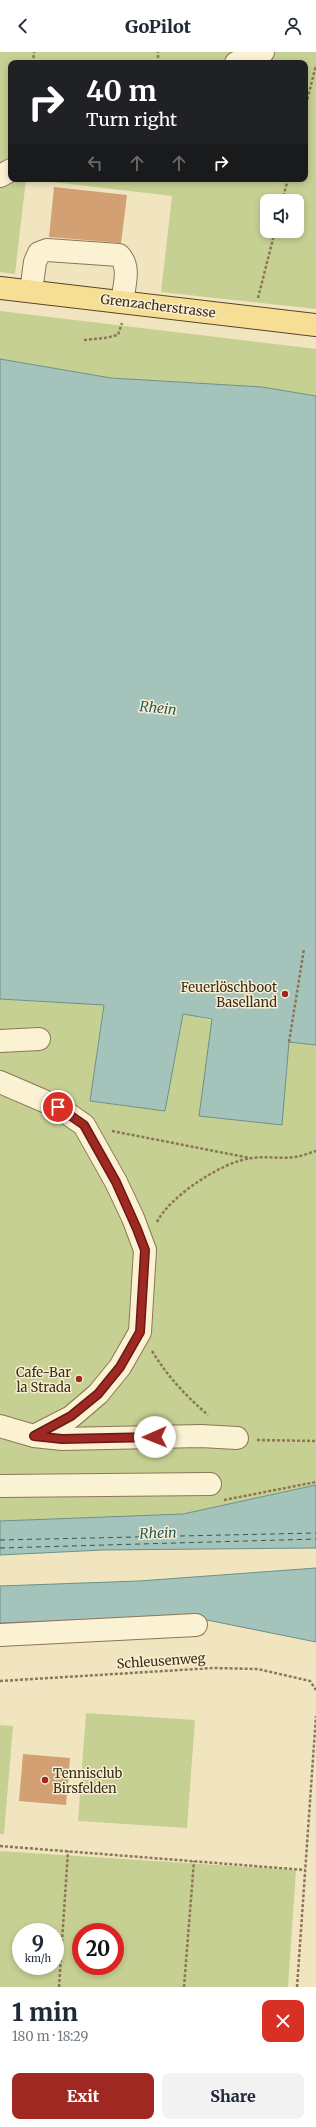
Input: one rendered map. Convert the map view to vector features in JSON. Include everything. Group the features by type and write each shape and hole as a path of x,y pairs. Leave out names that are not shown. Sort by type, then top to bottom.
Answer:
{"main road":[{"name":"Grenzacherstrasse","path":"0,288 316,325"}],"lane":[{"path":"243,60 263,52"},
{"path":"31,291 35,262 39,253 47,250 119,255 125,260 126,269 122,302"},
{"path":"0,1041 39,1039"},
{"path":"0,1082 58,1107 84,1125 116,1182 133,1218 145,1250 140,1332 120,1367 98,1394 71,1416 34,1436"},
{"path":"0,1426 34,1436 62,1439 201,1436 237,1438"},
{"path":"0,1486 210,1484"},
{"path":"0,1635 196,1625"}],"path":[{"path":"308,98 316,65"},
{"path":"284,194 287,182"},
{"path":"254,318 273,238"},
{"path":"84,340 118,335 122,323"},
{"path":"289,1042 304,949"},
{"path":"84,1125 250,1158 295,1157 316,1151"},
{"path":"145,1250 157,1220 169,1204 190,1187 219,1169 250,1158"},
{"path":"140,1332 171,1379 183,1393 237,1438 316,1441"},
{"path":"210,1484 224,1500 316,1482"},
{"name":"Schleusenweg","path":"0,1681 213,1668 258,1668 310,1681 316,1690"},
{"path":"297,1987 316,1716"},
{"path":"0,1846 305,1870"},
{"path":"59,1987 68,1851"},
{"path":"184,1987 194,1861"}],"green space":[{"path":"0,52 316,52 316,309 161,292 172,196 53,182 308,182 308,60 8,60 8,182 26,182 15,274 0,272"},
{"path":"0,311 316,349 316,396 262,387 111,378 0,359"},
{"path":"0,999 104,1005 90,1101 165,1111 183,1014 200,1017 299,1043 316,1045 316,1485 183,1514 0,1522"},
{"path":"86,1713 195,1720 187,1828 78,1821"},
{"path":"0,1725 13,1726 4,1834 0,1834"},
{"path":"0,1851 296,1870 288,1987 0,1987"}],"water":[{"name":"Rhein","path":"0,359 111,378 262,387 316,396 316,1045 289,1042 282,1125 199,1116 212,1019 183,1014 165,1111 90,1101 104,1005 0,999"},
{"name":"Rhein","path":"316,1485 316,1548 103,1550 0,1555 0,1521 183,1514"},
{"path":"316,1568 316,1642 187,1616 0,1623 0,1586 139,1581"}],"building":[{"path":"54,187 127,195 121,243 49,237"},
{"name":"Tennisclub Birsfelden","path":"23,1754 70,1758 66,1805 19,1801"}],"ferry route":[{"path":"0,1540 316,1533"},
{"path":"0,1548 316,1539"}],"place":[{"name":"Feuerlöschboot Baselland","path":"285,994"},
{"name":"Cafe-Bar la Strada","path":"79,1379"},
{"name":"Tennisclub Birsfelden","path":"45,1780"}],"route":[{"path":"58,1107 84,1125 98,1148 133,1218 145,1250 140,1332 120,1367 98,1394 71,1416 34,1436 62,1439 155,1437"}]}
